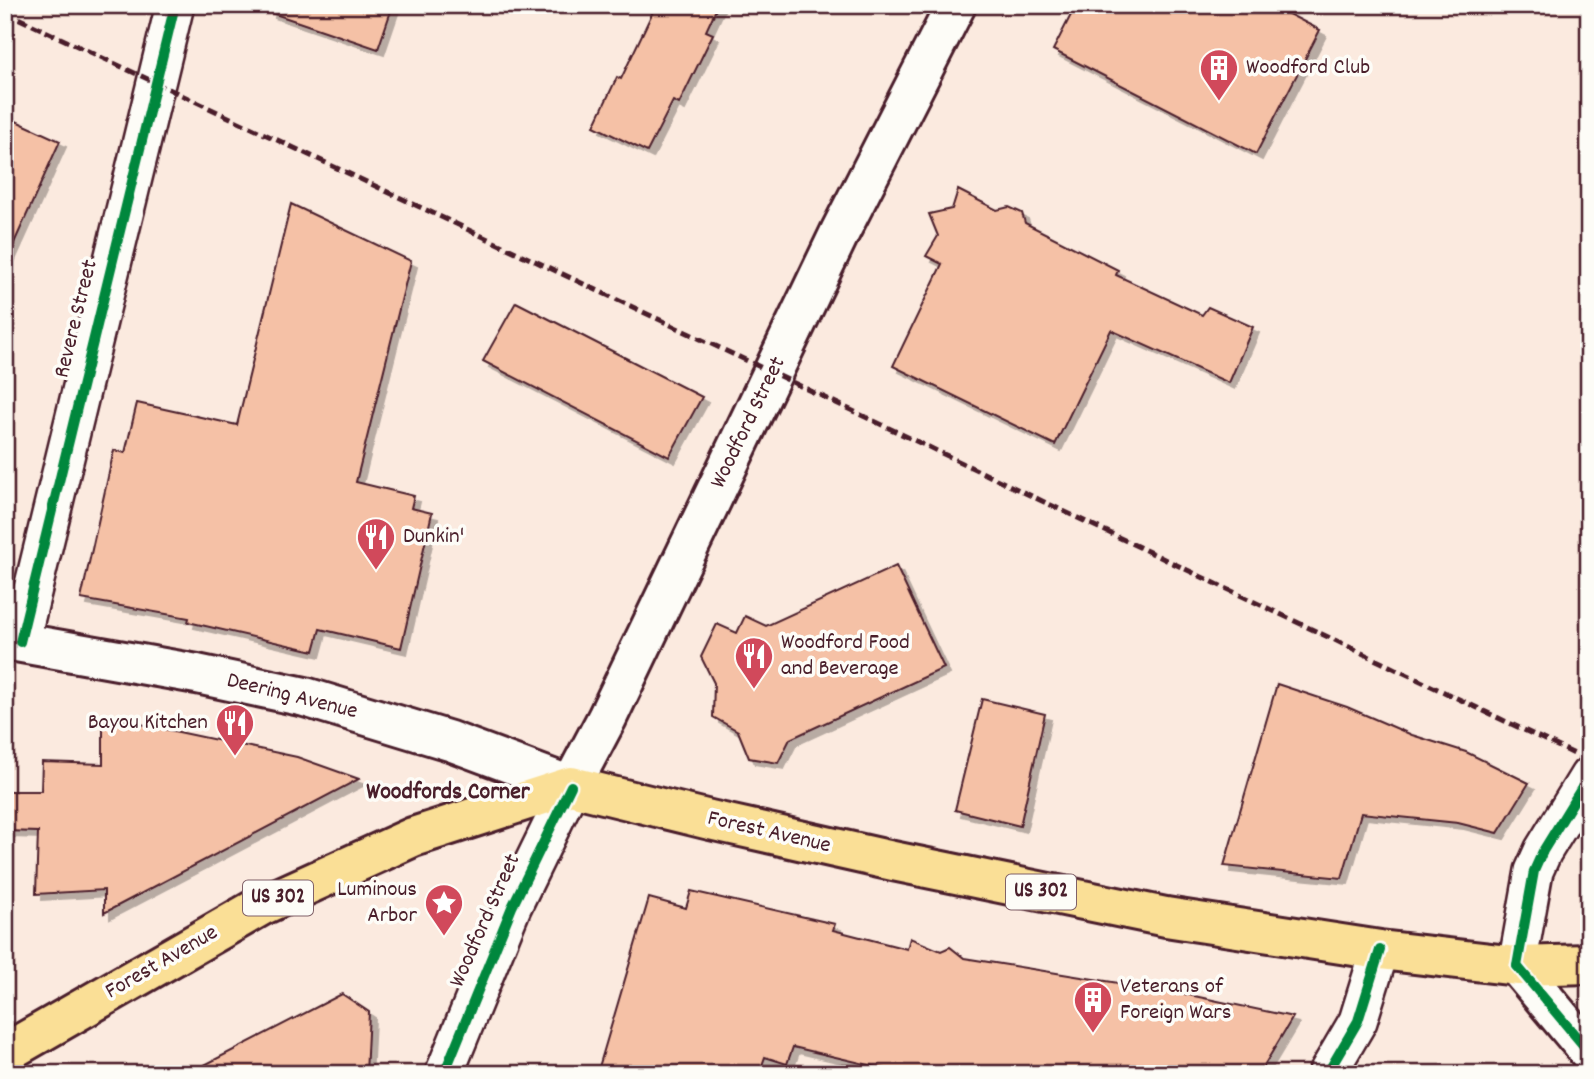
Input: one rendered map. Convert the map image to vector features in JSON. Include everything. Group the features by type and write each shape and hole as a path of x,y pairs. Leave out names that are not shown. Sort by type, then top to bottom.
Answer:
{"highway":[{"name":"Forest Avenue","path":"5,1053 273,901 413,837 571,786 710,820 999,884 1166,917 1380,950 1517,966 1589,964"}],"main road":[{"name":"Woodford Street","path":"571,786 607,718 841,232 956,5"},
{"name":"Deering Avenue","path":"13,641 197,674 305,697 450,741 571,786"},
{"path":"1517,966 1589,1052"}],"street":[{"name":"Revere Street","path":"13,641 176,5"},
{"path":"1517,966 1534,871 1543,850 1589,776"},
{"name":"Woodford Street","path":"444,1074 512,907 571,786"},
{"path":"1327,1074 1358,1021 1380,950"}],"building":[{"path":"270,5 393,5 378,49 269,12"},
{"path":"656,5 718,5 706,31 713,34 679,104 673,101 647,152 594,126 617,77 621,79"},
{"name":"Woodford Club","path":"1076,5 1271,5 1320,30 1256,154 1053,50"},
{"path":"5,116 60,141 5,263"},
{"path":"958,190 997,210 1009,207 1022,213 1025,223 1118,270 1116,275 1202,315 1208,307 1253,327 1229,383 1111,330 1055,445 893,366 942,264 926,256 938,236 929,214 952,209"},
{"path":"291,204 411,261 356,482 414,496 411,508 432,513 401,648 320,629 314,651 188,622 189,618 81,599 114,450 125,453 137,403 237,425"},
{"path":"516,302 702,397 669,457 483,361"},
{"path":"896,566 944,668 790,739 778,763 749,758 738,731 713,717 714,683 701,657 717,624 737,633 745,616 766,626"},
{"path":"1277,684 1347,707 1412,735 1466,752 1529,783 1498,833 1458,823 1361,813 1342,878 1224,866"},
{"path":"982,699 1045,714 1020,826 955,810"},
{"path":"103,716 297,757 359,779 104,913 104,890 36,894 38,832 5,831 5,791 41,791 42,762 103,764"},
{"path":"691,891 835,924 833,930 907,949 910,938 941,951 950,947 964,958 1180,993 1293,1017 1259,1074 907,1074 793,1047 787,1064 765,1057 759,1074 597,1074 649,898 686,908"},
{"path":"342,994 369,1012 366,1074 187,1074"}],"railway":[{"path":"5,12 1589,761"}],"cycle path":[{"path":"20,642 175,5"},
{"path":"1517,966 1534,871 1543,851 1589,776"},
{"path":"444,1074 512,907 571,786"},
{"path":"1327,1074 1358,1021 1380,950"},
{"path":"1517,966 1589,1052"}],"place":[{"name":"Woodford Club","path":"1219,102"},
{"name":"Dunkin'","path":"376,571"},
{"name":"Woodford Food and Beverage","path":"754,690"},
{"name":"Bayou Kitchen","path":"235,757"},
{"name":"Luminous Arbor","path":"444,937"},
{"name":"Veterans of Foreign Wars","path":"1093,1034"}],"district":[{"name":"Woodfords Corner","path":"448,793"}]}
